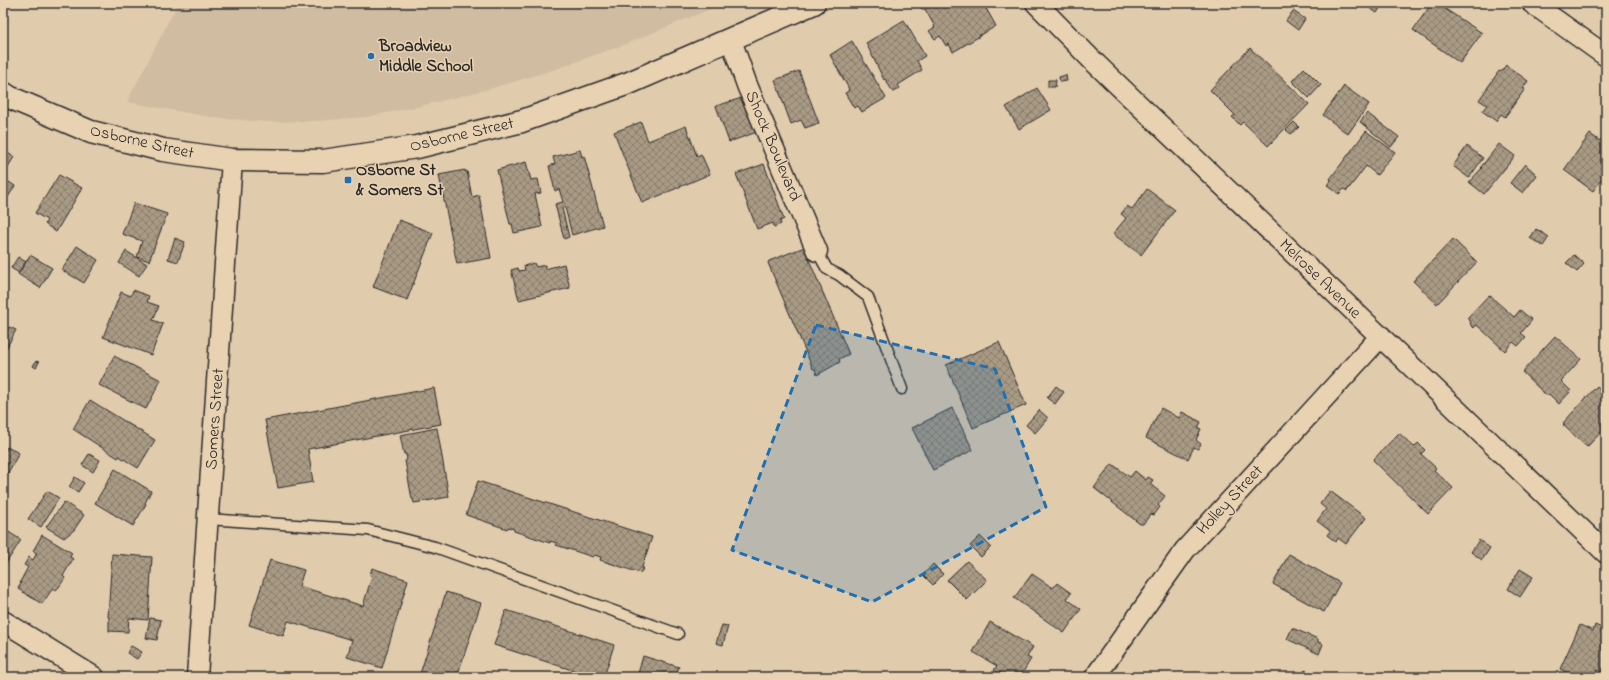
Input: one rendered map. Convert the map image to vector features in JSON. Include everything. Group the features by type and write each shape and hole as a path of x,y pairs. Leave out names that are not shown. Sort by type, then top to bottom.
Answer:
{"main road":[{"name":"Osborne Street","path":"3,93 9,97 91,132 162,150 232,160 323,161 417,147 522,121 629,83 732,40 814,3"}],"street":[{"name":"Melrose Avenue","path":"1036,3 1092,60 1606,553"},
{"path":"1532,3 1606,56"},
{"name":"Shock Boulevard","path":"732,40 747,86 817,251"},
{"name":"Somers Street","path":"197,677 232,160"},
{"name":"Holley Street","path":"1095,677 1185,550 1380,336"},
{"path":"3,621 94,677"}],"lane":[{"path":"817,251 827,269 839,274 868,297 902,389"},
{"path":"208,519 368,530 435,547 678,634"}],"highlighted area":[{"path":"816,325 995,369 1046,507 872,602 732,550"}],"shaded area":[{"name":"Broadview Middle School","path":"178,3 725,3 626,44 556,69 493,88 421,106 366,117 316,121 269,122 216,118 127,102"}],"building":[{"path":"922,3 983,3 996,26 981,35 980,34 980,36 953,52 949,44 946,46 940,36 935,39 929,31 935,27 925,9 923,11 919,5"},
{"path":"1362,3 1383,3 1377,13"},
{"path":"1432,3 1436,3 1482,33 1460,63 1413,30"},
{"path":"1293,11 1305,19 1298,30 1286,21"},
{"path":"904,20 925,56 917,61 922,70 898,85 900,88 893,92 885,79 884,80 866,43"},
{"path":"852,41 886,98 862,112 858,106 854,108 845,93 849,91 849,89 830,55"},
{"path":"1250,48 1309,104 1268,146 1243,122 1240,125 1232,117 1235,115 1210,90"},
{"path":"1506,65 1528,81 1523,88 1525,89 1505,117 1501,114 1496,121 1482,111 1487,105 1479,100 1499,71 1501,72"},
{"path":"1304,68 1321,85 1309,98 1292,81"},
{"path":"799,71 819,123 805,128 801,120 791,124 775,80"},
{"path":"1066,75 1067,81 1060,82 1059,77"},
{"path":"1048,80 1056,80 1055,87 1048,87"},
{"path":"1344,86 1369,104 1348,134 1323,115"},
{"path":"1037,88 1051,110 1019,129 1006,107"},
{"path":"745,97 757,132 729,142 716,106"},
{"path":"1367,113 1399,137 1391,147 1360,122"},
{"path":"641,122 648,141 686,126 697,156 701,154 710,174 642,203 614,132"},
{"path":"1294,122 1299,127 1291,134 1286,130"},
{"path":"1366,131 1395,152 1377,175 1366,166 1347,191 1344,189 1339,194 1327,185"},
{"path":"1590,134 1600,141 1603,137 1606,139 1606,173 1593,191 1564,170"},
{"path":"1499,144 1515,156 1484,194 1469,182 1482,168 1481,167"},
{"path":"1467,146 1483,158 1469,178 1453,166"},
{"path":"3,150 14,157 3,175"},
{"path":"580,150 582,157 584,156 603,226 572,235 565,207 562,208 569,237 564,239 555,204 563,202 559,189 555,191 549,166 555,164 553,157"},
{"path":"526,162 531,180 538,179 541,193 535,194 542,227 514,233 512,224 510,224 497,170"},
{"path":"764,164 784,219 780,221 781,224 774,227 773,223 757,229 736,174"},
{"path":"1525,164 1537,175 1523,193 1510,183"},
{"path":"465,170 465,172 467,171 472,197 479,195 491,258 457,264 439,175"},
{"path":"59,175 82,188 56,232 45,224 47,220 35,213"},
{"path":"3,178 15,186 3,205"},
{"path":"1147,189 1175,210 1141,255 1113,234 1126,218 1121,214 1127,206 1132,209"},
{"path":"134,203 167,214 149,261 137,257 142,241 122,234"},
{"path":"399,220 433,233 407,300 373,287"},
{"path":"1536,229 1549,237 1543,246 1530,238"},
{"path":"175,238 185,242 178,262 168,259"},
{"path":"1453,239 1477,262 1437,304 1413,281"},
{"path":"77,246 98,260 84,283 62,270"},
{"path":"804,248 849,354 839,359 840,362 817,375 815,369 813,369 768,263 769,261"},
{"path":"126,251 147,264 139,276 119,263"},
{"path":"30,255 52,268 40,288 18,274"},
{"path":"1574,255 1584,264 1577,272 1566,263"},
{"path":"18,257 26,262 19,273 11,268"},
{"path":"534,263 536,267 545,265 545,269 564,264 570,288 519,300 511,270 518,268 519,271 525,270 524,266"},
{"path":"133,290 149,296 147,302 159,306 153,320 163,324 151,355 103,337 121,292 131,296"},
{"path":"1489,295 1514,317 1520,310 1532,320 1521,333 1526,337 1518,346 1513,342 1505,351 1478,326 1476,325 1474,328 1470,324 1471,322 1467,318"},
{"path":"9,327 16,330 6,349 3,348 3,332 5,334"},
{"path":"1555,336 1581,359 1561,381 1571,391 1559,404 1549,394 1547,396 1522,372"},
{"path":"999,342 1026,405 973,428 946,365"},
{"path":"114,356 161,380 146,409 99,385"},
{"path":"36,361 39,362 36,368 33,366"},
{"path":"1056,386 1064,392 1055,404 1047,398"},
{"path":"1597,386 1606,394 1606,427 1587,447 1563,425 1565,424 1563,423"},
{"path":"434,388 441,424 308,449 313,482 278,488 265,420"},
{"path":"90,400 155,440 138,468 119,456 118,458 73,429"},
{"path":"952,408 973,450 933,470 912,428"},
{"path":"1161,408 1179,418 1182,412 1201,422 1198,428 1201,429 1196,440 1201,444 1198,449 1194,447 1188,459 1146,438"},
{"path":"1039,410 1048,418 1035,433 1026,425"},
{"path":"437,428 449,497 414,503 405,461 407,460 406,454 404,454 400,435"},
{"path":"1399,433 1414,447 1418,443 1425,450 1421,454 1436,468 1434,470 1453,488 1428,514 1373,460"},
{"path":"7,447 19,453 3,480 3,456"},
{"path":"89,454 100,460 93,472 82,465"},
{"path":"1112,464 1130,477 1135,471 1146,480 1148,477 1153,480 1150,484 1165,496 1158,505 1160,507 1154,515 1151,514 1143,524 1140,524 1094,488"},
{"path":"115,469 151,491 145,503 146,504 133,526 95,503"},
{"path":"75,477 84,483 78,492 69,487"},
{"path":"478,481 652,537 642,571 640,573 600,560 601,557 594,555 593,557 556,545 557,543 550,541 550,543 514,531 514,529 508,527 507,529 466,515"},
{"path":"47,491 59,498 41,527 28,519"},
{"path":"1330,491 1366,518 1346,544 1338,538 1336,542 1327,535 1330,531 1317,521 1326,509 1320,504"},
{"path":"64,502 84,515 74,530 64,538 46,527"},
{"path":"3,526 4,529 21,540 5,565 3,563"},
{"path":"42,535 72,553 70,557 73,559 63,576 65,578 59,587 56,590 53,588 42,604 18,589 28,567 24,565 29,557 33,560 37,553 33,551"},
{"path":"980,536 991,547 981,557 970,546"},
{"path":"1479,540 1490,548 1482,560 1471,552"},
{"path":"112,554 152,557 148,620 129,618 128,632 109,631 108,617"},
{"path":"1289,554 1340,583 1324,612 1273,584"},
{"path":"270,560 304,570 299,586 363,606 372,576 370,575 372,568 408,580 382,668 347,657 352,640 288,621 283,636 249,625"},
{"path":"967,561 987,580 967,600 947,580"},
{"path":"933,564 943,574 933,585 923,575"},
{"path":"1520,569 1533,577 1520,597 1508,589"},
{"path":"1032,574 1053,588 1057,583 1071,593 1067,599 1081,609 1064,633 1014,598"},
{"path":"446,592 481,603 457,677 419,677"},
{"path":"506,610 614,645 604,677 594,677 494,645"},
{"path":"150,618 161,620 157,640 146,638"},
{"path":"990,622 1033,647 1027,657 1031,659 1020,677 1006,677 994,670 997,666 973,652"},
{"path":"722,625 728,626 723,645 716,643"},
{"path":"1580,625 1593,631 1595,625 1606,630 1606,674 1597,670 1593,677 1577,677 1560,669"},
{"path":"1292,628 1318,639 1318,642 1323,644 1319,654 1287,639"},
{"path":"131,646 142,652 137,659 127,653"},
{"path":"643,656 679,667 675,677 637,677"},
{"path":"1305,670 1312,674 1311,677 1301,677"},
{"path":"1349,673 1357,677 1347,677"}],"place":[{"name":"Broadview Middle School","path":"371,56"},
{"name":"Osborne St & Somers St","path":"348,180"}]}
